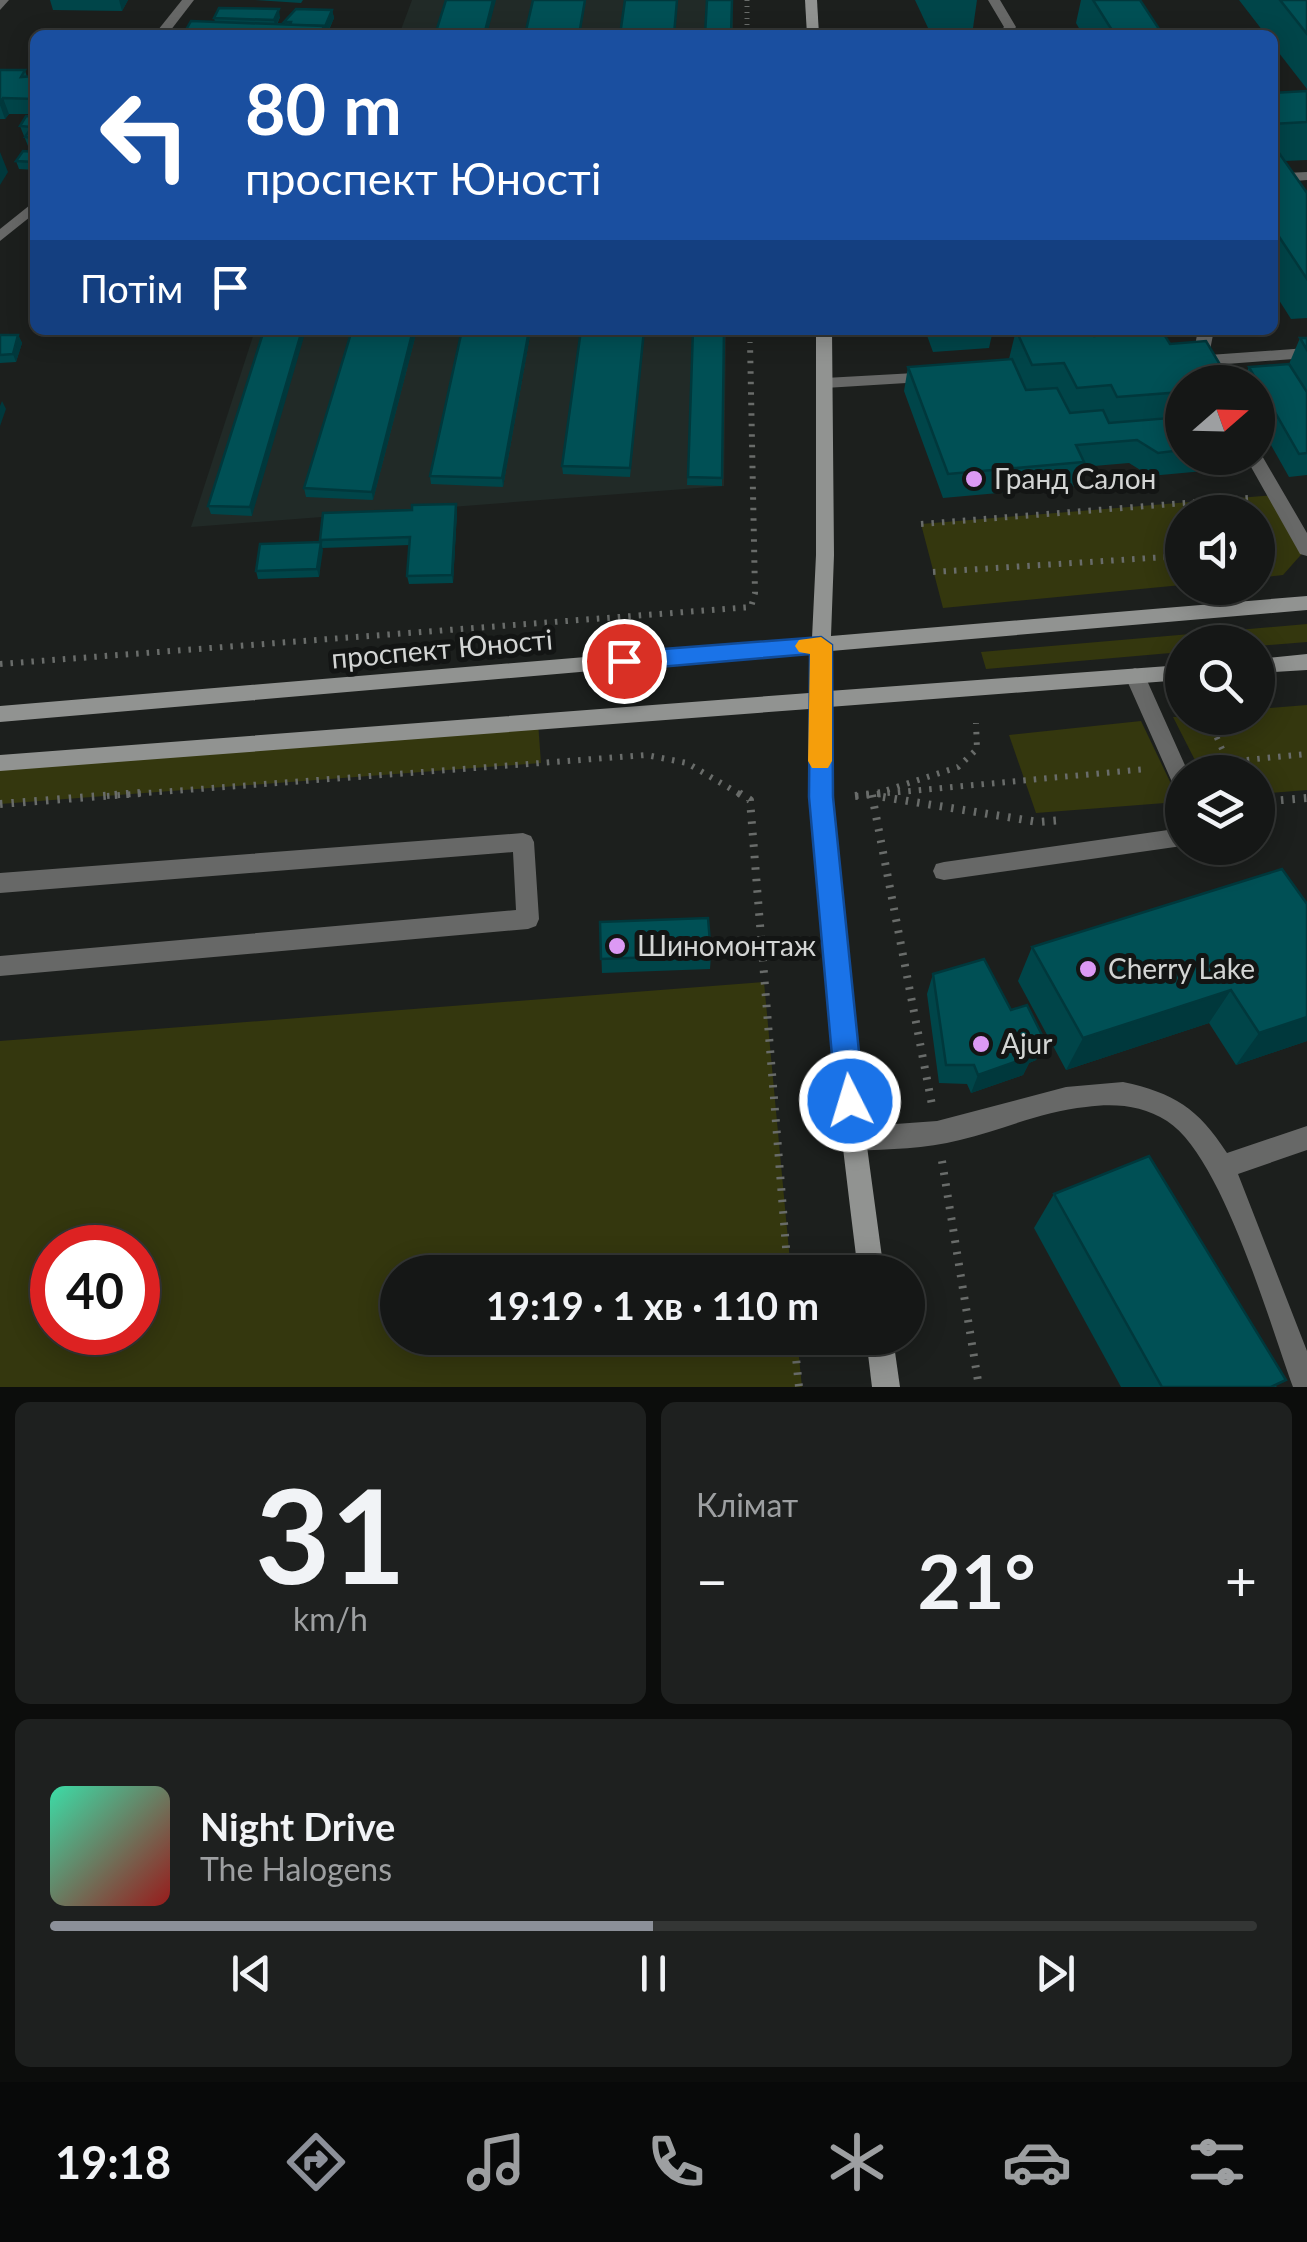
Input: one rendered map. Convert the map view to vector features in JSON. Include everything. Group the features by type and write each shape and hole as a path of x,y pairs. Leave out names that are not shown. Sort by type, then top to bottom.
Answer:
{"main road":[{"path":"811,0 814,30"},
{"path":"824,335 821,797 854,1139 870,1255"},
{"name":"проспект Юності","path":"0,714 1307,603"},
{"path":"1275,665 1307,662"},
{"path":"0,763 1165,673"},
{"path":"882,1355 886,1387"}],"street":[{"path":"164,30 188,0"},
{"path":"994,0 1010,27 1007,30"},
{"path":"1307,176 1286,177 1307,210"},
{"path":"0,237 30,210"},
{"path":"1132,335 1183,354 1307,354"},
{"path":"1183,354 1201,335"},
{"path":"1183,354 1194,365"},
{"path":"825,383 958,375"},
{"path":"1264,475 1307,549"},
{"path":"1135,676 1170,755"},
{"path":"944,871 1165,839"},
{"path":"0,883 523,842 528,920 0,966"},
{"path":"854,1139 937,1134 1083,1095 1123,1092 1146,1096 1172,1108 1199,1131 1224,1166 1307,1387"},
{"path":"1224,1166 1307,1138"}],"path":[{"path":"747,0 747,30"},
{"path":"0,664 751,608 756,593 750,335"},
{"path":"921,524 1276,496"},
{"path":"933,572 1165,557"},
{"path":"872,795 958,767 977,750 976,723"},
{"path":"1275,757 1307,754"},
{"path":"0,804 646,755 687,763 750,800 787,1255"},
{"path":"855,796 1165,775"},
{"path":"872,795 1038,822 1074,819"},
{"path":"872,795 937,1134 979,1387"},
{"path":"1275,801 1307,798"},
{"path":"795,1355 798,1387"}],"shaded area":[{"path":"412,0 733,0 733,30 401,30"},
{"path":"253,335 726,335 724,486 191,527"}],"green space":[{"path":"1275,495 1307,548 1283,575 1275,576"},
{"path":"1165,504 1165,587 943,608 921,524"},
{"path":"1307,624 1307,642 1275,645 1275,627"},
{"path":"1165,636 1165,653 986,669 981,652"},
{"path":"1307,705 1307,790 1275,793 1275,755 1192,755 1182,735 1275,735 1275,708"},
{"path":"1141,721 1165,771 1165,803 1036,813 1009,735"},
{"path":"538,722 541,763 0,804 0,763"},
{"path":"764,982 789,1255 380,1255 380,1355 799,1355 802,1387 0,1387 0,1041"}],"building":[{"path":"446,0 493,0 485,30 437,30"},
{"path":"533,0 585,0 580,30 526,30"},
{"path":"625,0 677,0 674,30 621,30"},
{"path":"707,0 732,0 731,30 705,30"},
{"path":"1093,0 1140,0 1160,30 1112,30"},
{"path":"1280,0 1307,0 1307,34"},
{"path":"219,8 279,9 274,20 214,18"},
{"path":"296,9 332,10 324,29 284,22"},
{"path":"191,21 324,26 322,30 186,30"},
{"path":"0,70 25,70 21,77 30,76 30,99 3,98 0,103"},
{"path":"1307,91 1307,122 1278,124 1278,93"},
{"path":"26,116 30,116 30,127 20,126"},
{"path":"23,151 30,152 30,162 16,161"},
{"path":"1278,152 1307,193 1307,279 1278,235"},
{"path":"0,335 18,335 13,354 0,355"},
{"path":"262,335 301,335 250,507 208,506"},
{"path":"350,335 412,335 372,492 304,488"},
{"path":"461,335 528,335 502,478 430,476"},
{"path":"580,335 643,335 630,468 562,466"},
{"path":"693,335 724,335 722,478 688,477"},
{"path":"1018,335 1164,335 1170,344 1206,341 1220,365 1165,365 1165,393 1117,397 1111,385 1077,388 1064,363 1032,365"},
{"path":"1012,359 1026,390 1057,388 1070,413 1103,410 1109,423 1165,418 1165,452 1158,453 1137,440 1076,445 1084,462 948,474 908,367"},
{"path":"1289,364 1307,392 1307,453 1299,454 1275,412 1275,365"},
{"path":"456,504 452,575 407,576 410,537 320,540 323,513 412,510 412,505"},
{"path":"321,542 317,569 256,571 260,544"},
{"path":"1282,869 1307,904 1307,1017 1259,1033 1231,990 1083,1038 1032,947"},
{"path":"708,918 711,955 601,959 600,922"},
{"name":"Ajur","path":"984,959 1011,1010 1027,1005 1045,1041 1027,1048 1032,1056 978,1075 974,1065 946,1065 933,974"},
{"path":"1149,1156 1286,1380 1271,1387 1162,1387 1054,1194"}],"slow traffic":[{"path":"806,646 821,645 820,761"}],"place":[{"name":"Гранд Салон","path":"974,479"},
{"name":"Шиномонтаж","path":"617,946"},
{"name":"Cherry Lake","path":"1088,969"},
{"name":"Ajur","path":"981,1044"}],"route":[{"path":"624,661 821,645 821,797 850,1101"}]}
